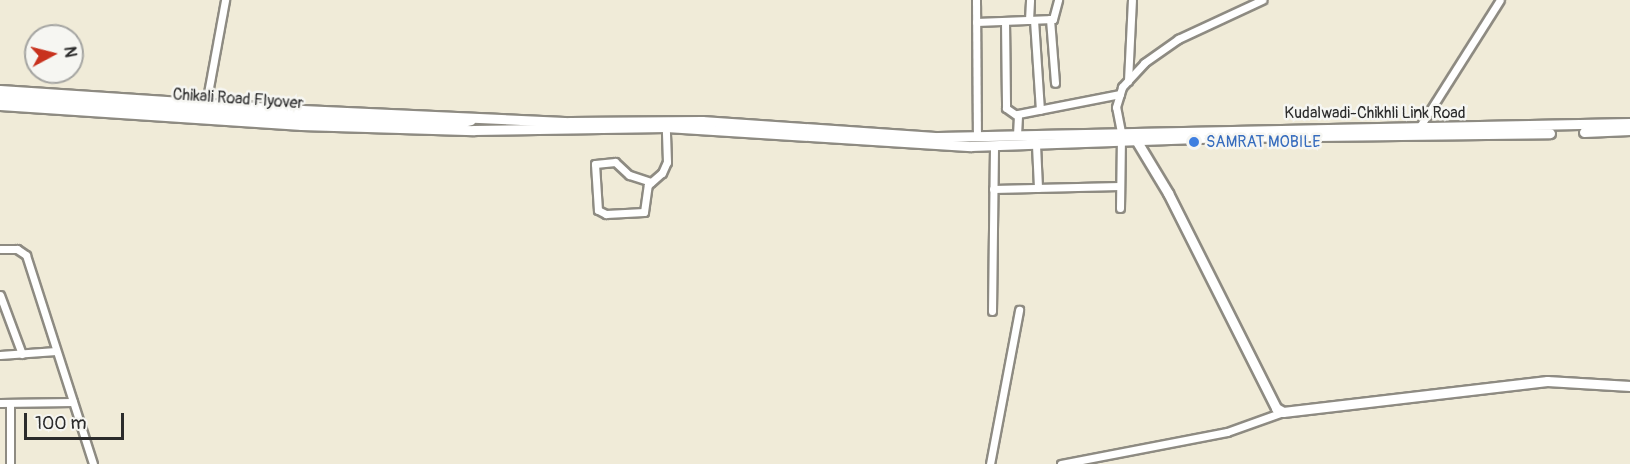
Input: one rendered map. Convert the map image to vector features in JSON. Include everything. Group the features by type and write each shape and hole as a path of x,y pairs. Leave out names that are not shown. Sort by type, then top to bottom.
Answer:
{"main road":[{"path":"0,90 206,104 594,125"},
{"name":"Chikali Road Flyover","path":"0,98 302,118 458,123 474,119"},
{"path":"0,105 301,125 474,130 666,124 978,137 1017,135 1120,137"},
{"path":"458,123 474,130"},
{"name":"Kudalwadi-Chikhli Link Road","path":"1120,137 1134,132 1630,123"},
{"path":"666,124 874,143 1036,145 1120,137"},
{"name":"Kudalwadi-Chikhli Link Road","path":"1120,137 1140,142 1234,137 1630,130"},
{"path":"1134,132 1178,211 1270,402 1283,412 1547,381 1630,386"}],"street":[{"path":"206,104 225,0"},
{"path":"976,0 978,137"},
{"path":"1030,0 1040,110"},
{"path":"976,22 1050,19 1056,17 1058,0"},
{"path":"1128,81 1132,0"},
{"path":"1120,208 1120,137 1116,106 1128,81 1144,63 1178,39 1262,0"},
{"path":"1419,128 1500,0"},
{"path":"1050,19 1055,83"},
{"path":"1005,21 1006,108 1016,115 1120,94"},
{"path":"1016,115 1017,135"},
{"path":"651,182 628,175 615,162 598,163 594,174 596,207 606,214 641,214 651,182 662,173 667,162 666,124"},
{"path":"992,311 994,145"},
{"path":"1036,145 1038,188"},
{"path":"993,189 1120,186"},
{"path":"0,249 17,249 26,255 93,464"},
{"path":"0,295 22,354"},
{"path":"990,464 1019,310"},
{"path":"0,355 56,351"},
{"path":"0,403 73,402"},
{"path":"10,403 10,464"},
{"path":"1061,464 1227,432 1283,412"}],"place":[{"name":"SAMRAT MOBILE","path":"1194,142"}]}
